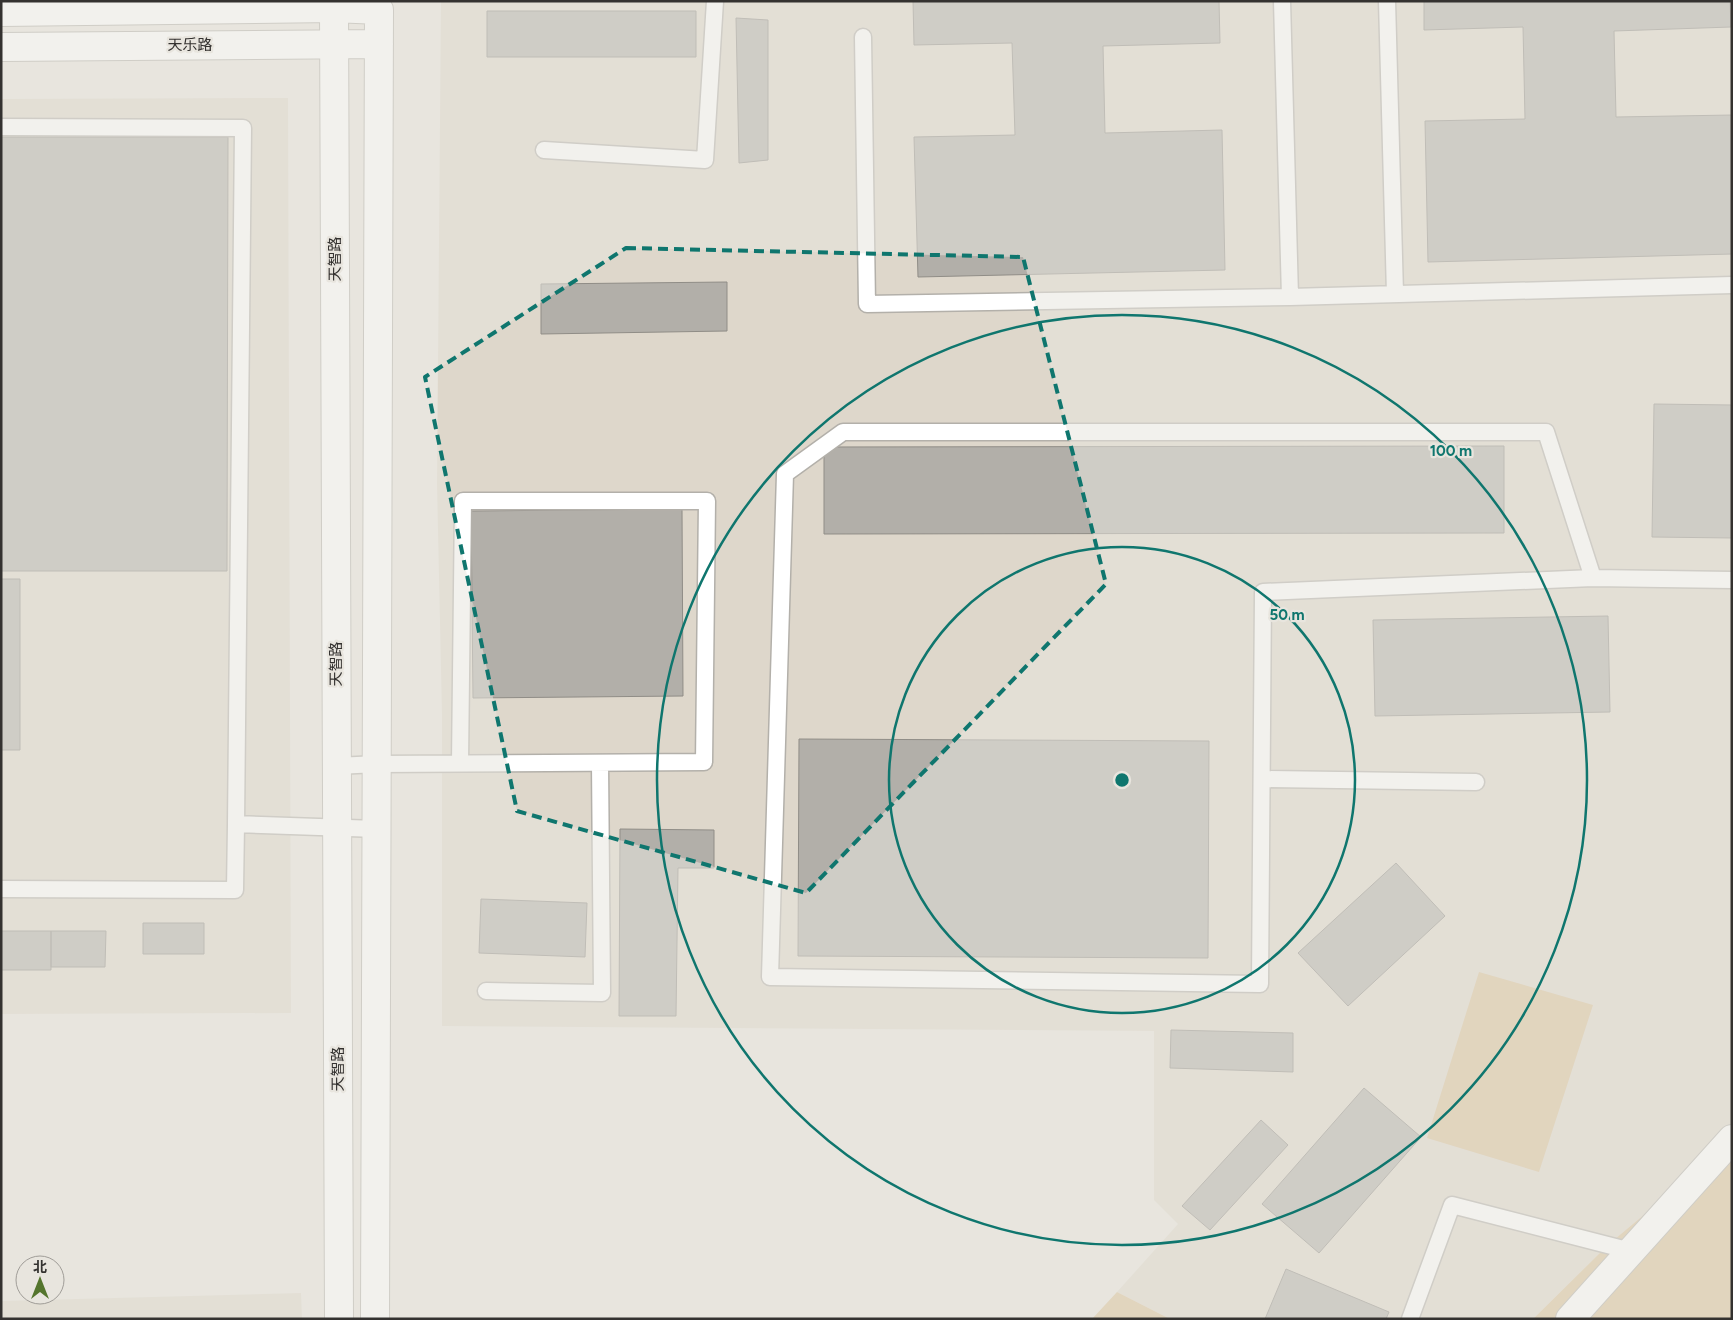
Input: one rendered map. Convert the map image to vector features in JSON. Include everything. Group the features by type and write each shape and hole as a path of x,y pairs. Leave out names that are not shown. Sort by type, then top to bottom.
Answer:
{"street":[{"path":"1,12 334,8 379,10 375,1319"},
{"name":"天智路","path":"334,8 338,1319"},
{"name":"天乐路","path":"1,47 379,44"},
{"path":"1570,1319 1732,1140"}],"lane":[{"path":"544,150 705,160 715,1"},
{"path":"1282,1 1290,297"},
{"path":"1387,1 1395,294"},
{"path":"863,37 867,304 1290,297 1732,285"},
{"path":"1,127 243,128 235,890 1,889"},
{"path":"1593,578 1546,432 843,432 785,474 770,976 1260,984 1263,592 1593,578 1732,580"},
{"path":"337,766 460,763 704,762 707,501 463,501 460,763"},
{"path":"486,991 602,993 600,763"},
{"path":"1262,779 1476,782"},
{"path":"236,824 377,830"},
{"path":"1410,1319 1452,1205 1631,1251"}],"highlighted area":[{"path":"626,248 1023,257 1106,584 806,893 517,811 425,377"}],"shaded area":[{"path":"441,1 1732,1 1732,1141 1609,1244 1533,1319 1170,1319 1117,1292 1178,1224 1154,1200 1154,1031 442,1026 442,715 437,484"},
{"path":"288,98 291,1013 1,1014 1,99"},
{"path":"1479,972 1593,1005 1539,1172 1427,1138"},
{"path":"1732,1141 1732,1319 1533,1319 1609,1244"},
{"path":"1117,1292 1170,1319 1092,1319"},
{"path":"301,1293 302,1319 1,1319 1,1301 15,1301 15,1305 65,1305 65,1299"}],"building":[{"path":"913,1 1219,1 1220,43 1103,46 1105,133 1222,130 1225,270 918,277 914,137 1015,135 1012,43 914,45"},
{"path":"1424,1 1730,1 1731,27 1614,31 1616,117 1732,115 1732,254 1428,262 1425,121 1525,119 1523,27 1424,30"},
{"path":"487,11 696,11 696,57 487,57"},
{"path":"736,18 768,20 768,160 739,163"},
{"path":"1,137 228,137 227,571 1,571"},
{"path":"727,282 727,331 541,334 541,284"},
{"path":"1654,404 1732,405 1732,538 1652,537"},
{"path":"1504,446 1504,533 824,534 824,447"},
{"path":"682,509 683,696 473,698 471,511"},
{"path":"1,579 20,579 20,750 1,750"},
{"path":"1608,616 1610,712 1375,716 1373,620"},
{"path":"799,739 1209,741 1208,958 798,956"},
{"path":"620,829 714,830 714,868 678,868 676,1016 619,1016"},
{"path":"1396,863 1445,916 1348,1006 1298,953"},
{"path":"481,899 587,903 585,957 479,953"},
{"path":"143,923 204,923 204,954 143,954"},
{"path":"1,931 51,931 51,970 1,970"},
{"path":"51,931 106,931 105,967 51,967"},
{"path":"1171,1030 1293,1033 1293,1072 1170,1068"},
{"path":"1364,1088 1421,1137 1319,1253 1262,1204"},
{"path":"1261,1120 1288,1145 1210,1230 1182,1206"},
{"path":"1286,1269 1389,1312 1386,1319 1265,1319"}]}
